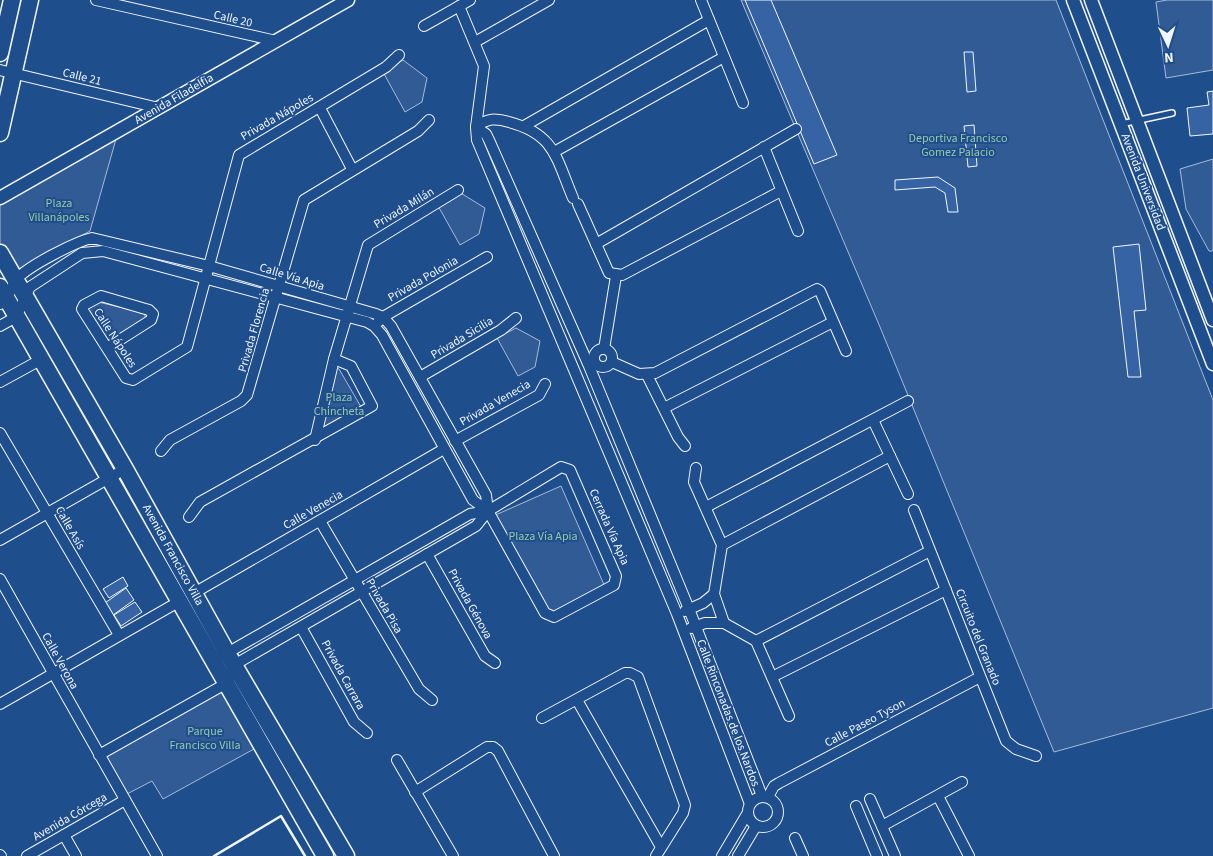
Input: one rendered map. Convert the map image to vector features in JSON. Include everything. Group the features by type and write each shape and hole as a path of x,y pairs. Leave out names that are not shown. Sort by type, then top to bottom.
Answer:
{"main road":[{"path":"0,53 12,0"},
{"path":"0,133 7,72 30,0"},
{"name":"Avenida Francisco Villa","path":"0,254 5,293 16,317 110,478 300,777 346,856"},
{"name":"Avenida Francisco Villa","path":"5,293 24,297 125,469 187,597"},
{"name":"Avenida Francisco Villa","path":"225,659 227,683 325,856"},
{"path":"284,786 300,777"}],"street":[{"name":"Calle 20","path":"96,0 276,41"},
{"name":"Avenida Filadelfia","path":"0,198 348,0"},
{"path":"424,26 470,0"},
{"path":"475,42 549,0"},
{"path":"701,0 743,103"},
{"name":"Avenida Universidad","path":"1073,0 1213,364"},
{"name":"Avenida Universidad","path":"1091,0 1213,320"},
{"path":"459,6 484,66 476,127"},
{"path":"524,126 710,20"},
{"name":"Privada Nápoles","path":"209,266 239,155 386,67 399,55"},
{"path":"554,152 724,57"},
{"name":"Calle 21","path":"7,72 159,108"},
{"path":"1104,82 1119,76"},
{"path":"320,108 352,169"},
{"path":"476,127 482,122 494,118 524,126 548,141 609,274 616,276 622,275 781,191"},
{"name":"Privada Florencia","path":"161,451 170,440 240,401 247,394 304,200 352,169 418,131 429,120"},
{"name":"Calle Rinconadas de los Nardos","path":"476,127 486,134 489,140 592,364 765,797"},
{"name":"Calle Rinconadas de los Nardos","path":"476,127 477,140 684,631 748,809"},
{"path":"596,244 796,129"},
{"path":"764,148 798,231"},
{"name":"Privada Milán","path":"315,440 334,358 368,245 458,190"},
{"name":"Calle Vía Apia","path":"5,293 23,273 65,249 92,238 209,266 279,286 348,312 374,326"},
{"name":"Calle Vía Apia","path":"16,317 30,288 82,253 104,251 276,298 383,317"},
{"name":"Privada Polonia","path":"374,326 383,317 487,257"},
{"name":"Calle Nápoles","path":"107,348 151,320 153,314 148,310 104,296 98,296 83,306 82,309 126,378 130,380 184,350 190,342 209,266"},
{"path":"604,349 616,276"},
{"path":"612,362 639,374 655,373 812,290 820,291 846,351"},
{"path":"0,326 16,317"},
{"path":"225,659 301,626 362,592 476,526 488,511 486,495 391,326 383,317"},
{"name":"Privada Sicilia","path":"420,377 501,330 516,318"},
{"path":"664,408 833,322"},
{"path":"374,326 382,335 474,500 488,511"},
{"path":"592,364 595,353 604,349"},
{"path":"604,349 612,355 612,362"},
{"path":"189,517 200,502 315,440 372,406 351,366 334,358"},
{"path":"0,382 42,359"},
{"path":"576,372 592,364 604,367 612,362"},
{"path":"647,375 678,437 685,446"},
{"name":"Privada Venecia","path":"455,441 539,395 545,384"},
{"path":"706,507 908,401"},
{"path":"873,420 908,494"},
{"name":"Calle Asís","path":"0,433 119,635"},
{"name":"Calle Venecia","path":"0,704 444,449"},
{"path":"722,545 890,456"},
{"name":"Cerrada Vía Apia","path":"560,468 570,470 616,576 614,585 554,617 549,616 488,511 560,468"},
{"path":"696,468 694,482 722,545 714,594 724,623"},
{"path":"0,540 125,469"},
{"name":"Circuito del Granado","path":"914,510 1006,740 1016,749 1036,756"},
{"path":"225,659 355,580 470,514 488,511"},
{"name":"Privada Pisa","path":"320,521 418,689 432,700"},
{"path":"756,641 930,552"},
{"name":"Privada Génova","path":"427,554 485,656 495,663"},
{"name":"Calle Verona","path":"0,579 157,856"},
{"path":"772,677 946,590"},
{"path":"677,614 703,603 714,594"},
{"path":"684,631 705,623 724,623 756,641 789,716"},
{"name":"Privada Carrara","path":"301,626 354,722 367,733"},
{"path":"542,718 625,673 634,674 640,681 685,805 658,851"},
{"name":"Calle Paseo Tyson","path":"765,797 779,783 980,677"},
{"path":"99,755 227,683"},
{"path":"577,700 658,851"},
{"path":"415,792 487,748 493,747 498,751 550,855"},
{"path":"396,760 453,856"},
{"path":"882,826 962,782"},
{"path":"938,796 969,856"},
{"path":"722,856 748,809 765,797 777,806 777,818 768,827 756,826"},
{"path":"870,799 895,856"},
{"name":"Avenida Córcega","path":"27,856 125,800"},
{"path":"856,806 877,856"},
{"path":"748,809 756,826"},
{"path":"738,856 756,826"},
{"path":"64,835 76,856"},
{"path":"795,838 803,856"}],"lane":[{"path":"1121,124 1172,113"}],"shaded area":[{"name":"Deportiva Francisco Gomez Palacio","path":"741,0 1056,0 1213,400 1213,708 1054,752 880,327"},
{"path":"1167,0 1213,0 1213,70 1166,78 1156,2"},
{"path":"403,60 427,78 422,102 405,112 383,72"},
{"name":"Plaza Villanápoles","path":"116,139 90,231 9,274 0,255 0,204"},
{"path":"1213,159 1213,251 1209,251 1186,209 1180,169"},
{"path":"459,192 485,208 479,234 460,245 437,204"},
{"path":"94,301 144,313 146,319 99,345 78,310"},
{"path":"516,328 540,341 535,367 518,376 497,338"},
{"name":"Plaza Chincheta","path":"330,365 339,369 364,412 311,440"},
{"name":"Plaza Vía Apia","path":"561,486 605,587 544,619 491,517"},
{"name":"Parque Francisco Villa","path":"220,690 254,749 163,799 152,781 127,794 105,757"}],"building":[{"path":"745,0 771,0 837,155 814,164"},
{"path":"964,52 973,52 976,91 967,92"},
{"path":"1213,91 1213,134 1190,136 1187,108 1209,105 1207,92"},
{"path":"974,125 977,166 968,167 964,126"},
{"path":"938,177 955,188 958,212 948,212 945,193 935,187 895,190 895,180"},
{"path":"1139,244 1146,310 1134,311 1141,377 1128,377 1113,247"},
{"path":"123,577 128,586 109,598 103,589"},
{"path":"126,588 134,600 113,615 105,603"},
{"path":"135,602 142,612 121,626 114,615"}],"wall":[{"path":"214,856 281,816 305,856"}]}
